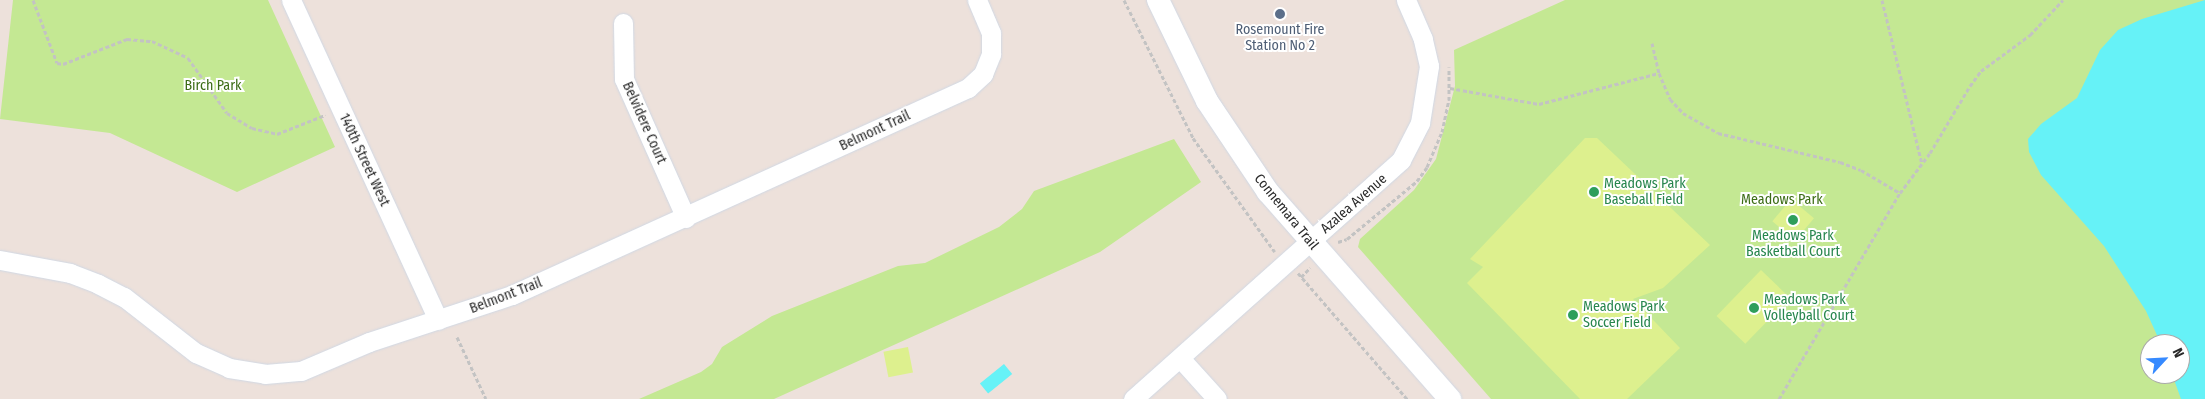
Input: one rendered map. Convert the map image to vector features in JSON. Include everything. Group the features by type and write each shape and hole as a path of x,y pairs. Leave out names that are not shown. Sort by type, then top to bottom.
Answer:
{"street":[{"name":"140th Street West","path":"291,0 438,320"},
{"name":"Belmont Trail","path":"0,260 70,273 98,284 124,297 196,353 212,362 246,372 301,371 369,342 512,295 686,218 968,88 983,74 991,54 991,33 977,0"},
{"name":"Connemara Trail","path":"1158,0 1225,130 1268,192 1450,399"},
{"name":"Azalea Avenue","path":"1133,399 1394,169 1415,138 1428,83 1429,66 1423,39 1406,0"},
{"name":"Belvidere Court","path":"623,23 624,79 686,218"},
{"path":"1180,358 1217,399"}],"path":[{"path":"33,0 57,63 63,64 138,38 172,47 188,58 227,113 264,132 283,133 341,108"},
{"path":"1124,0 1193,138 1239,206 1407,399"},
{"path":"1882,0 1922,165"},
{"path":"1779,399 1900,193 1922,165 1956,106 1981,71 2030,36 2063,0"},
{"path":"1652,43 1659,73 1670,99 1683,113 1718,133 1840,162 1861,170 1900,193"},
{"path":"1450,88 1539,104 1659,73"},
{"path":"457,337 486,399"}],"green space":[{"name":"Birch Park","path":"13,0 268,0 335,147 237,192 110,133 0,119"},
{"name":"Meadows Park","path":"1565,0 2205,0 2205,399 1491,399 1358,247 1360,239 1414,190 1436,159 1455,86 1454,50"},
{"name":"Meadows Park Baseball Field","path":"1585,138 1597,138 1710,245 1663,288 1633,299 1680,348 1627,399 1580,399 1467,283 1483,267 1470,259"},
{"path":"1174,139 1201,182 1100,252 774,399 639,399 701,372 712,364 722,347 772,316 898,266 925,263 999,227 1022,209 1034,191"},
{"name":"Meadows Park Basketball Court","path":"1791,199 1814,218 1795,240 1772,221"},
{"name":"Meadows Park Volleyball Court","path":"1761,270 1790,298 1745,344 1717,316"},
{"path":"908,347 913,373 888,377 883,352"}],"water":[{"path":"2205,0 2205,399 2181,399 2176,384 2190,384 2190,334 2156,334 2146,311 2104,246 2041,175 2029,152 2028,139 2041,124 2077,98 2100,50 2118,30 2142,19"},
{"path":"1004,364 1012,374 988,394 980,384"}],"place":[{"name":"Rosemount Fire Station No 2","path":"1280,14"},
{"name":"Meadows Park Baseball Field","path":"1594,192"},
{"name":"Meadows Park Basketball Court","path":"1793,220"},
{"name":"Meadows Park Volleyball Court","path":"1754,308"},
{"name":"Meadows Park Soccer Field","path":"1573,315"}]}
